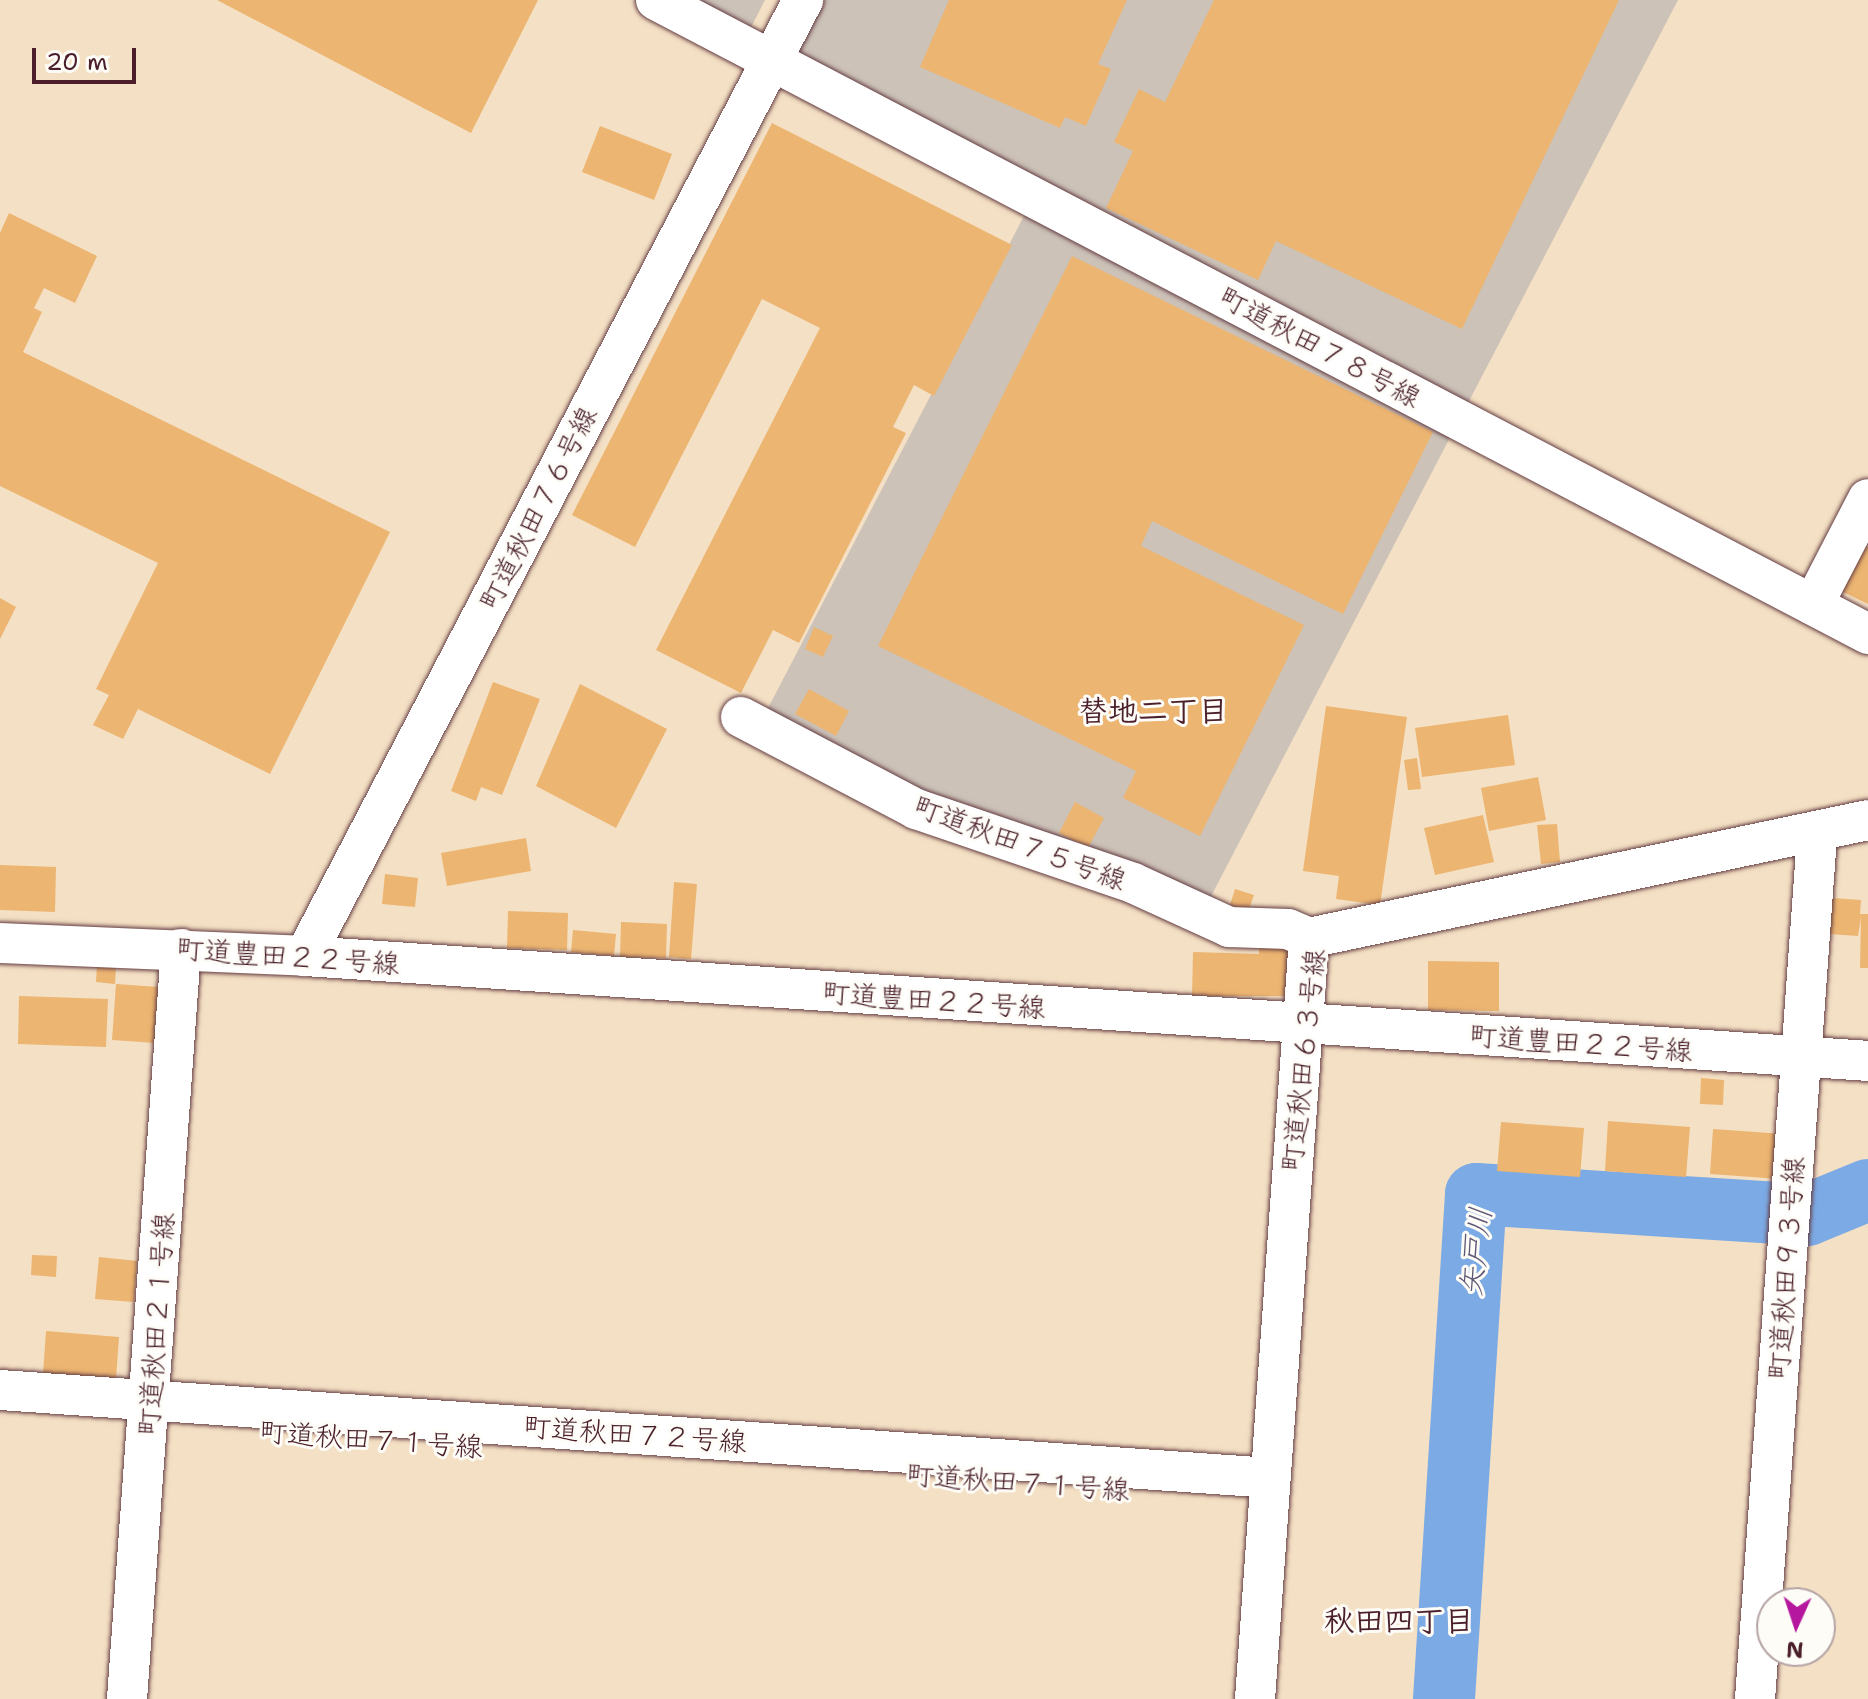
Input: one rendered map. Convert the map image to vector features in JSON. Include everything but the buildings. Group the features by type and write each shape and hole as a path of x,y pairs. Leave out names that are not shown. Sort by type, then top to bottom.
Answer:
{"street":[{"name":"町道秋田７８号線","path":"656,0 1868,634"},
{"name":"町道秋田７６号線","path":"305,956 803,0"},
{"path":"1813,605 1868,499"},
{"name":"町道秋田７５号線","path":"741,717 916,809 1133,883 1229,927 1288,929 1309,938"},
{"name":"町道秋田６３号線","path":"1255,1699 1309,938 1817,836 1868,820"},
{"name":"町道秋田９３号線","path":"1755,1699 1817,836"},
{"name":"町道豊田２２号線","path":"0,943 305,956 1868,1061"},
{"name":"町道秋田２１号線","path":"127,1699 181,949"},
{"path":"0,1390 150,1412"},
{"name":"町道秋田７１号線","path":"0,1414 150,1412 1270,1489"}],"shaded area":[{"path":"675,0 765,0 746,37"},
{"path":"818,0 1678,0 1207,904 962,811 766,712 1038,189 787,59"}],"waterway":[{"name":"矢戸川","path":"1444,1699 1476,1194 1807,1215 1868,1190"}],"district":[{"name":"替地二丁目","path":"1153,711"},
{"name":"秋田四丁目","path":"1399,1621"}]}
